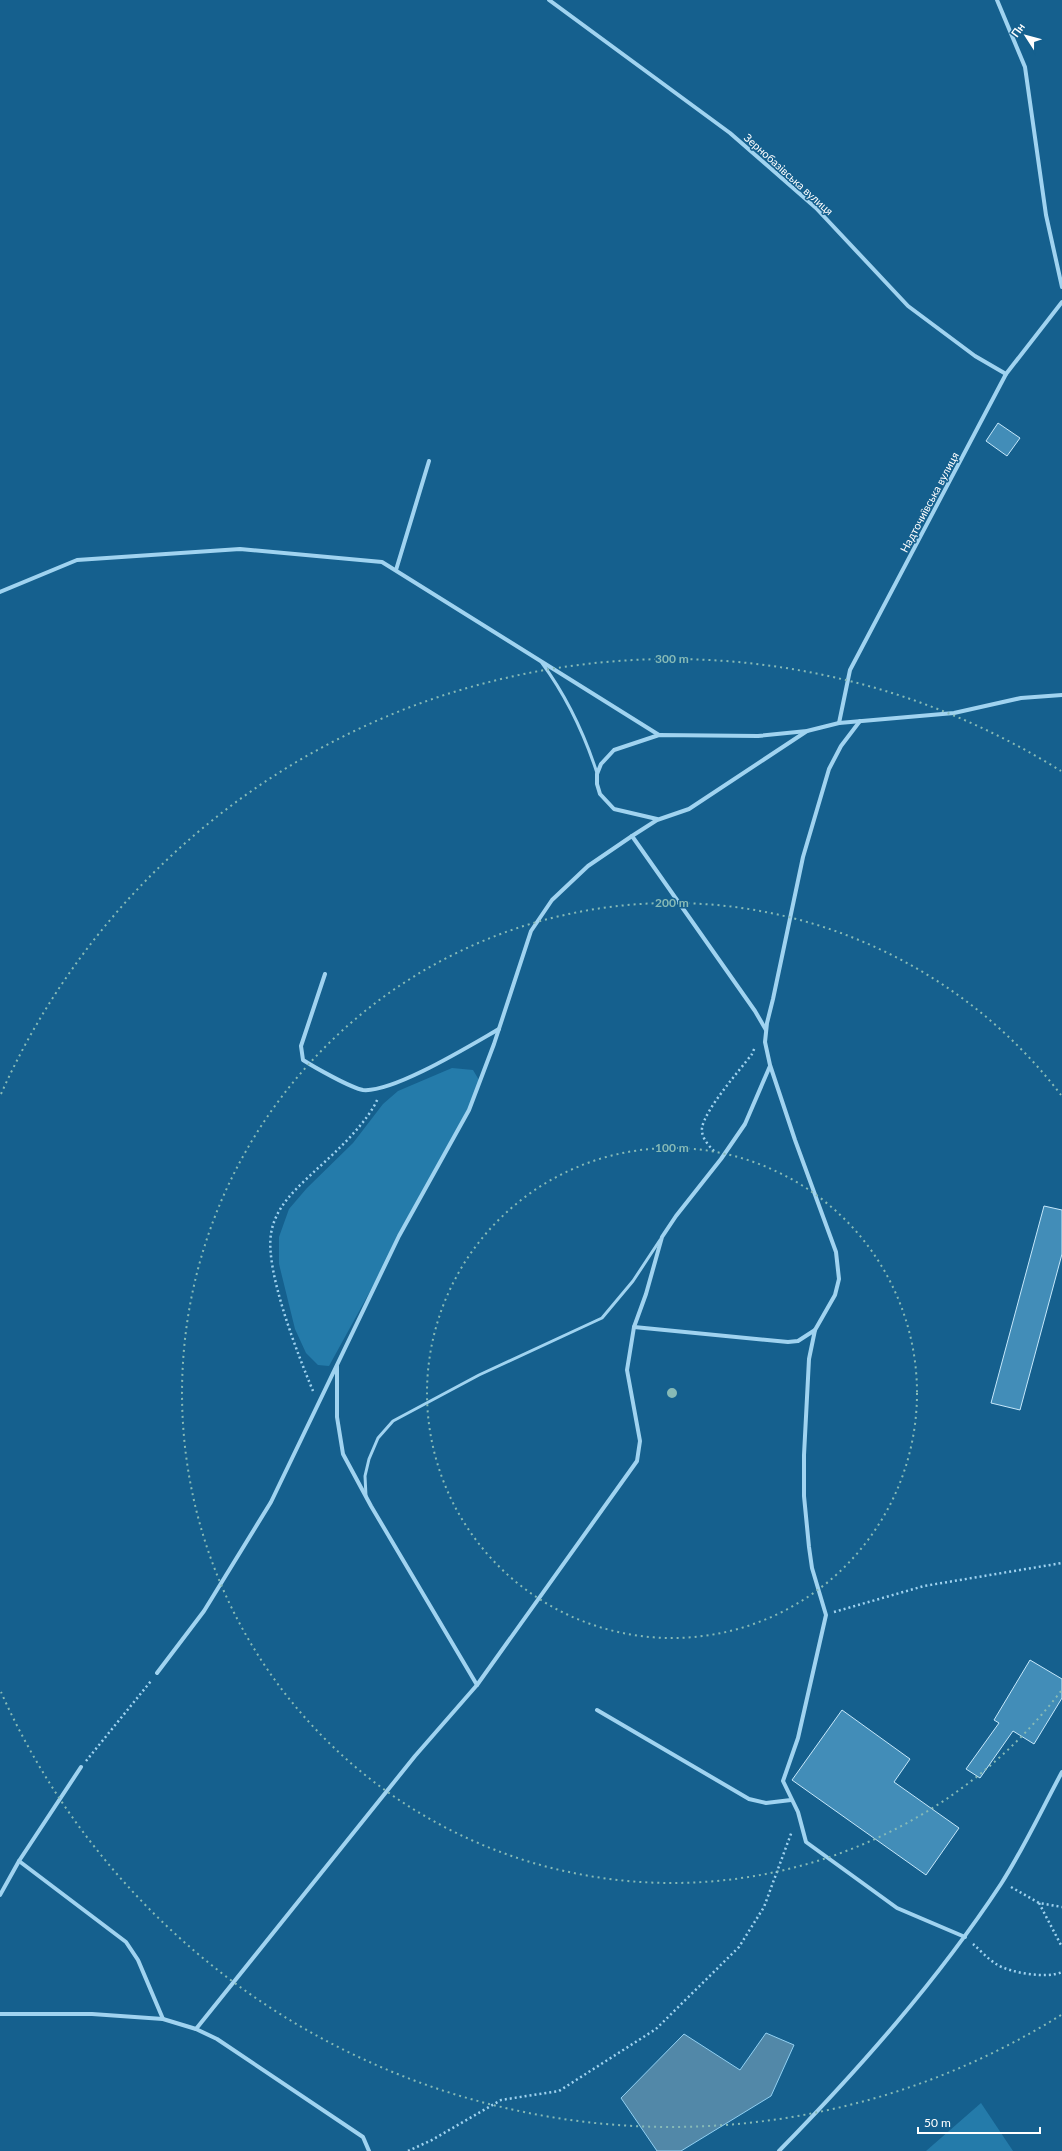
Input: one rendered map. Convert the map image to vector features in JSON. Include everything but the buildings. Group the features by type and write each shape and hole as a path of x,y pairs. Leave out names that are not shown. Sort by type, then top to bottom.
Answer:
{"street":[{"name":"Зернобазівська вулиця","path":"549,0 730,133 816,208 908,306 975,356 1006,374"},
{"path":"997,0 1025,67 1046,215 1062,287"},
{"name":"Надточиївська вулиця","path":"839,723 850,670 1006,374 1062,302"},
{"path":"396,570 429,460"},
{"path":"0,592 77,560 240,549 382,562 659,735"},
{"path":"658,820 614,809 600,794 598,784 600,764 614,750 659,735 758,736 807,731 839,723 954,713 1020,698 1062,695"},
{"path":"634,1327 788,1342 808,1337 815,1330 835,1295 839,1279 839,1264 836,1252 795,1140 770,1065 765,1042 765,1029 803,857 829,769 841,746 860,721"},
{"path":"157,1673 204,1611 271,1502 399,1236 469,1110 499,1029 531,931 552,900 588,866 632,836 658,820 689,809 807,731"},
{"path":"632,836 755,1011 765,1029"},
{"path":"325,974 301,1046 303,1060 317,1070 362,1090 382,1087 443,1062 499,1029"},
{"path":"196,2029 415,1756 478,1685 637,1461 640,1441 627,1370 634,1327 646,1294 662,1237 676,1216 721,1159 745,1124 770,1065"},
{"path":"815,1330 809,1359 804,1496 812,1568 826,1615 815,1670 798,1738 783,1781 798,1812 806,1842 897,1908 965,1937"},
{"path":"337,1363 337,1417 343,1454 366,1496 478,1685"},
{"path":"597,1710 749,1799 766,1803 791,1800"},
{"path":"0,1895 19,1860 81,1767"},
{"path":"779,2151 892,2030 965,1937 1002,1882 1062,1772"},
{"path":"19,1860 126,1942 138,1960 163,2019"},
{"path":"1,2014 92,2014 163,2019 196,2029 218,2039 363,2137 369,2151"}],"lane":[{"path":"541,661 558,684 574,713 598,774"},
{"path":"366,1496 365,1476 369,1459 378,1438 393,1421 479,1375 602,1318 633,1281 662,1237"}],"path":[{"path":"721,1159 707,1144 703,1136 702,1127 713,1105 752,1054 765,1029"},
{"path":"318,1403 285,1315 271,1258 271,1234 279,1212 291,1193 347,1141 375,1106 382,1087"},
{"path":"826,1615 924,1586 1062,1563"},
{"path":"81,1767 157,1673"},
{"path":"408,2151 432,2140 501,2100 559,2091 656,2029 740,1947 764,1907 784,1856 798,1812"},
{"path":"1002,1882 1039,1903 1062,1907"},
{"path":"1039,1903 1062,1947"},
{"path":"965,1937 997,1965 1030,1975 1058,1974 1062,1972"}],"shaded area":[{"path":"452,1068 473,1070 479,1080 463,1122 329,1366 318,1365 306,1353 295,1329 279,1264 279,1237 289,1209 307,1188 353,1143 383,1104 398,1091"},
{"path":"766,2033 794,2045 771,2096 681,2151 657,2151 621,2098 684,2034 740,2070"},
{"path":"981,2103 1013,2151 926,2151"}]}
